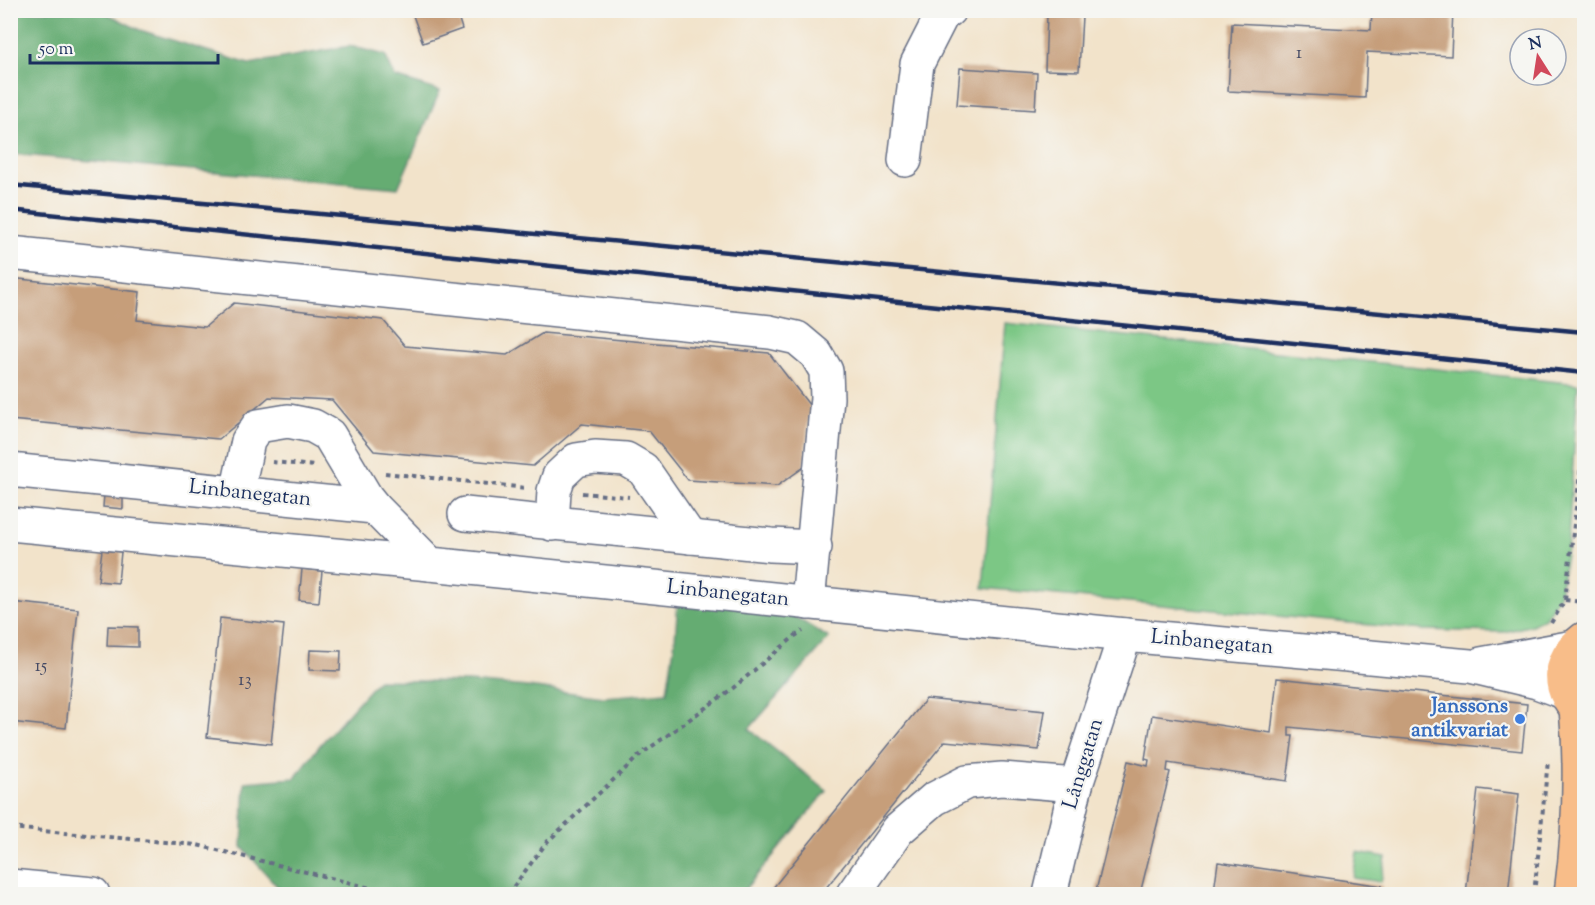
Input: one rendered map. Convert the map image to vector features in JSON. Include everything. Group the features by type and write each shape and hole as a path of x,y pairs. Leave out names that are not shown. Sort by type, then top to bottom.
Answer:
{"main road":[{"path":"1570,894 1581,835 1579,742 1575,705 1562,675 1565,660 1579,643"}],"street":[{"path":"905,160 917,64 942,15 949,10"},
{"path":"10,253 759,331 797,338 816,354 826,372 827,398 807,616"},
{"path":"237,493 248,441 258,426 288,421 313,426 329,435 375,507 430,564"},
{"path":"552,524 554,491 559,476 576,460 595,457 626,459 643,469 690,537"},
{"name":"Linbanegatan","path":"10,470 375,507"},
{"path":"465,514 771,545 815,547"},
{"name":"Linbanegatan","path":"10,524 430,564 807,616 1125,635 1470,666 1537,682 1575,705"},
{"name":"Långgatan","path":"1050,894 1076,785 1125,635"},
{"name":"Linbanegatan","path":"1470,666 1579,643"},
{"path":"853,894 898,830 934,799 967,782 1002,779 1076,785"},
{"path":"10,886 93,894"}],"path":[{"path":"1550,625 1565,600 1584,440"},
{"path":"244,460 665,500"},
{"path":"1565,600 1584,602"},
{"path":"508,894 547,842 640,755 733,688 795,636 807,616"},
{"path":"1534,894 1549,750"},
{"path":"10,828 197,844 395,894"}],"green space":[{"path":"10,11 102,11 140,30 249,64 350,46 385,55 395,77 440,91 398,188 11,154"},
{"path":"1005,323 1578,384 1568,543 1559,596 1545,618 1532,625 1504,632 1423,630 983,588"},
{"path":"678,601 784,610 829,638 749,729 827,791 741,894 284,894 242,847 245,782 295,778 320,745 378,680 469,682 604,697 667,692"},
{"path":"1357,852 1386,857 1381,882 1353,878"}],"building":[{"path":"411,10 456,10 462,29 423,43"},
{"path":"1372,10 1453,10 1451,56 1367,52 1365,98 1228,91 1232,23 1371,30"},
{"path":"1047,15 1082,16 1079,71 1045,70"},
{"path":"960,68 1037,73 1035,110 957,105"},
{"path":"10,278 140,292 137,320 205,327 234,303 383,320 405,346 507,355 543,333 769,353 810,406 804,467 777,486 688,480 649,431 582,424 533,466 374,451 332,400 269,397 219,439 10,420"},
{"path":"104,495 123,496 123,509 103,507"},
{"path":"102,550 121,552 118,583 98,581"},
{"path":"302,569 322,571 319,602 299,600"},
{"path":"11,602 78,609 66,728 10,722"},
{"path":"220,618 284,625 271,744 207,737"},
{"path":"108,626 138,627 138,647 107,646"},
{"path":"310,650 341,651 340,671 309,670"},
{"path":"1277,678 1527,704 1522,751 1289,727 1289,736 1293,736 1287,781 1168,763 1167,771 1170,772 1140,894 1110,894 1096,891 1128,761 1148,766 1149,760 1145,759 1152,715 1271,733"},
{"path":"926,699 1045,711 1039,750 945,741 821,894 768,894"},
{"path":"1478,789 1519,794 1508,894 1466,894"},
{"path":"1218,862 1382,886 1381,894 1240,894 1214,891"}],"railway":[{"path":"10,185 1584,332"},
{"path":"10,210 1584,373"}],"place":[{"name":"Janssons antikvariat","path":"1520,719"}]}
